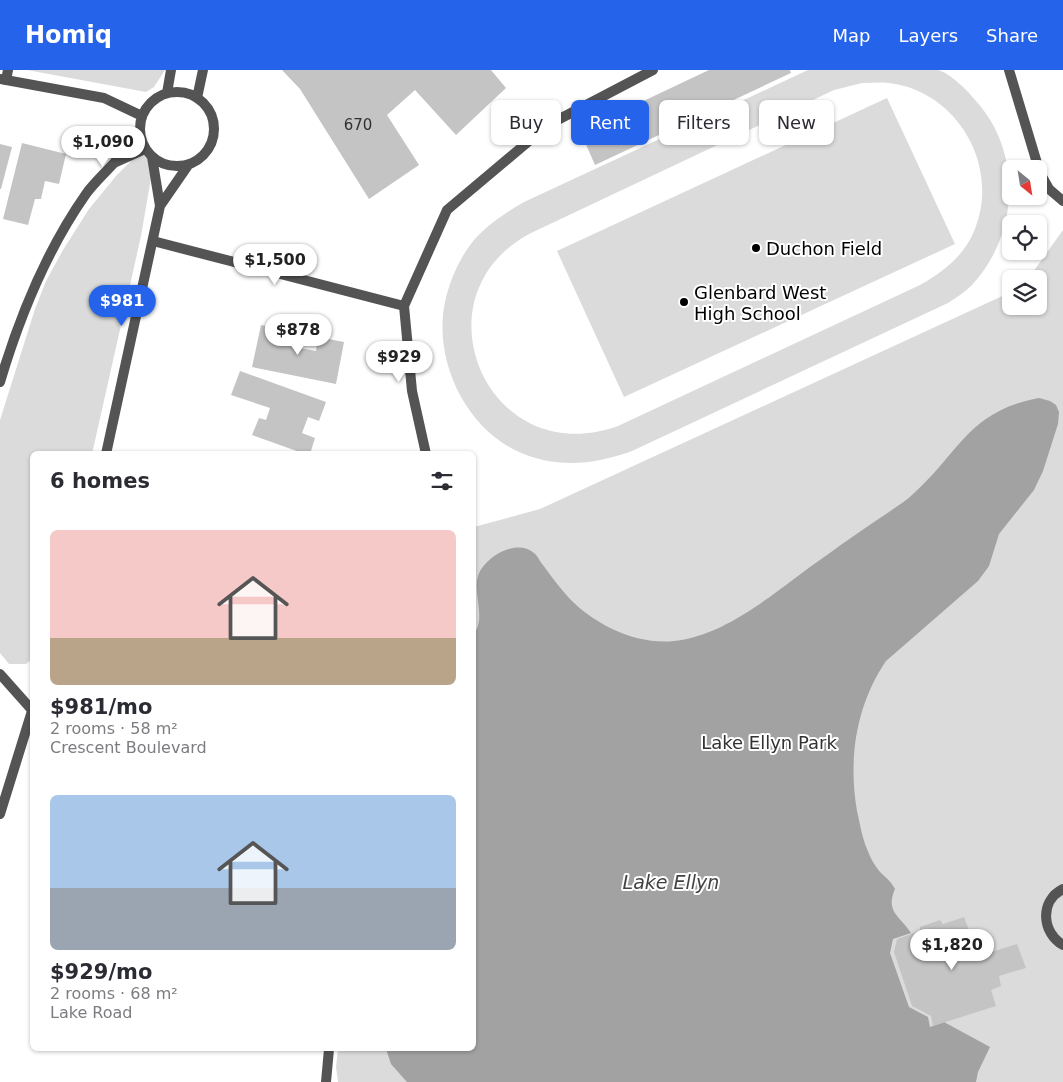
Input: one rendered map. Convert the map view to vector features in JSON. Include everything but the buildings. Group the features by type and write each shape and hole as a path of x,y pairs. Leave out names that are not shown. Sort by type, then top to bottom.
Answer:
{"street":[{"path":"167,93 171,70"},
{"path":"197,98 203,70"},
{"path":"425,451 412,392 404,306 447,210 548,125 653,70"},
{"path":"1009,70 1040,173 1050,189 1062,201"},
{"path":"5,77 104,98 142,116"},
{"path":"160,206 189,164 205,152 211,144 214,124 205,105 197,98 177,92 167,93 149,104 142,116 139,131 141,141 152,158 159,162 174,166 189,164"},
{"path":"0,382 35,282 64,227 88,192 139,131"},
{"path":"114,163 145,149"},
{"path":"107,451 160,206 152,158"},
{"path":"153,241 404,306"},
{"path":"0,674 30,708"},
{"path":"0,814 30,716"},
{"path":"1063,890 1050,900 1046,910 1048,930 1063,945"},
{"path":"326,1082 329,1051"}],"green space":[{"path":"27,70 165,70 154,87 146,92"},
{"path":"808,70 938,70 959,83 976,101 991,122 1002,145 1006,160 1002,160 1002,205 1008,205 1006,215 1002,215 1002,232 999,242 988,265 972,285 948,303 632,451 589,462 560,463 546,461 517,451 500,441 484,428 471,412 451,376 443,335 443,315 448,290 466,251 485,229 524,202 659,139 659,145 717,145 531,233 495,261 476,296 472,334 481,370 502,402 532,424 572,434 618,426 920,285 954,261 972,236 982,202 982,178 976,155 966,134 952,115 934,100 913,89 889,83 862,83 834,90 813,100 759,100 759,125 749,130 749,100 743,100"},
{"name":"Duchon Field","path":"887,98 955,244 624,397 557,251 786,145 834,145 834,123"},
{"path":"142,152 149,156 153,166 141,236 93,451 30,451 30,661 26,664 9,664 0,653 0,420 35,309 46,281 89,209 116,176"},
{"name":"Lake Ellyn Park","path":"1063,230 1063,1082 338,1082 336,1067 338,1051 476,1051 476,526 540,509 1002,296 1002,315 1047,315 1047,270 1034,270 1042,260 1047,260 1047,252"}],"water":[{"name":"Lake Ellyn","path":"1039,398 1056,405 1059,412 1058,424 1043,471 1034,490 999,534 989,566 978,581 886,661 876,678 861,714 854,752 854,791 864,840 874,864 895,889 892,897 893,909 911,933 893,939 890,953 909,1007 928,1017 930,1027 944,1022 990,1047 978,1072 976,1082 407,1082 391,1064 387,1051 476,1051 476,630 479,618 478,575 486,563 506,550 521,547 528,549 537,556 552,578 579,608 604,625 645,640 674,641 695,637 735,619 755,607 910,497 980,423 1015,404"}],"place":[{"name":"Duchon Field","path":"756,248"},
{"name":"Glenbard West High School","path":"684,302"}]}
